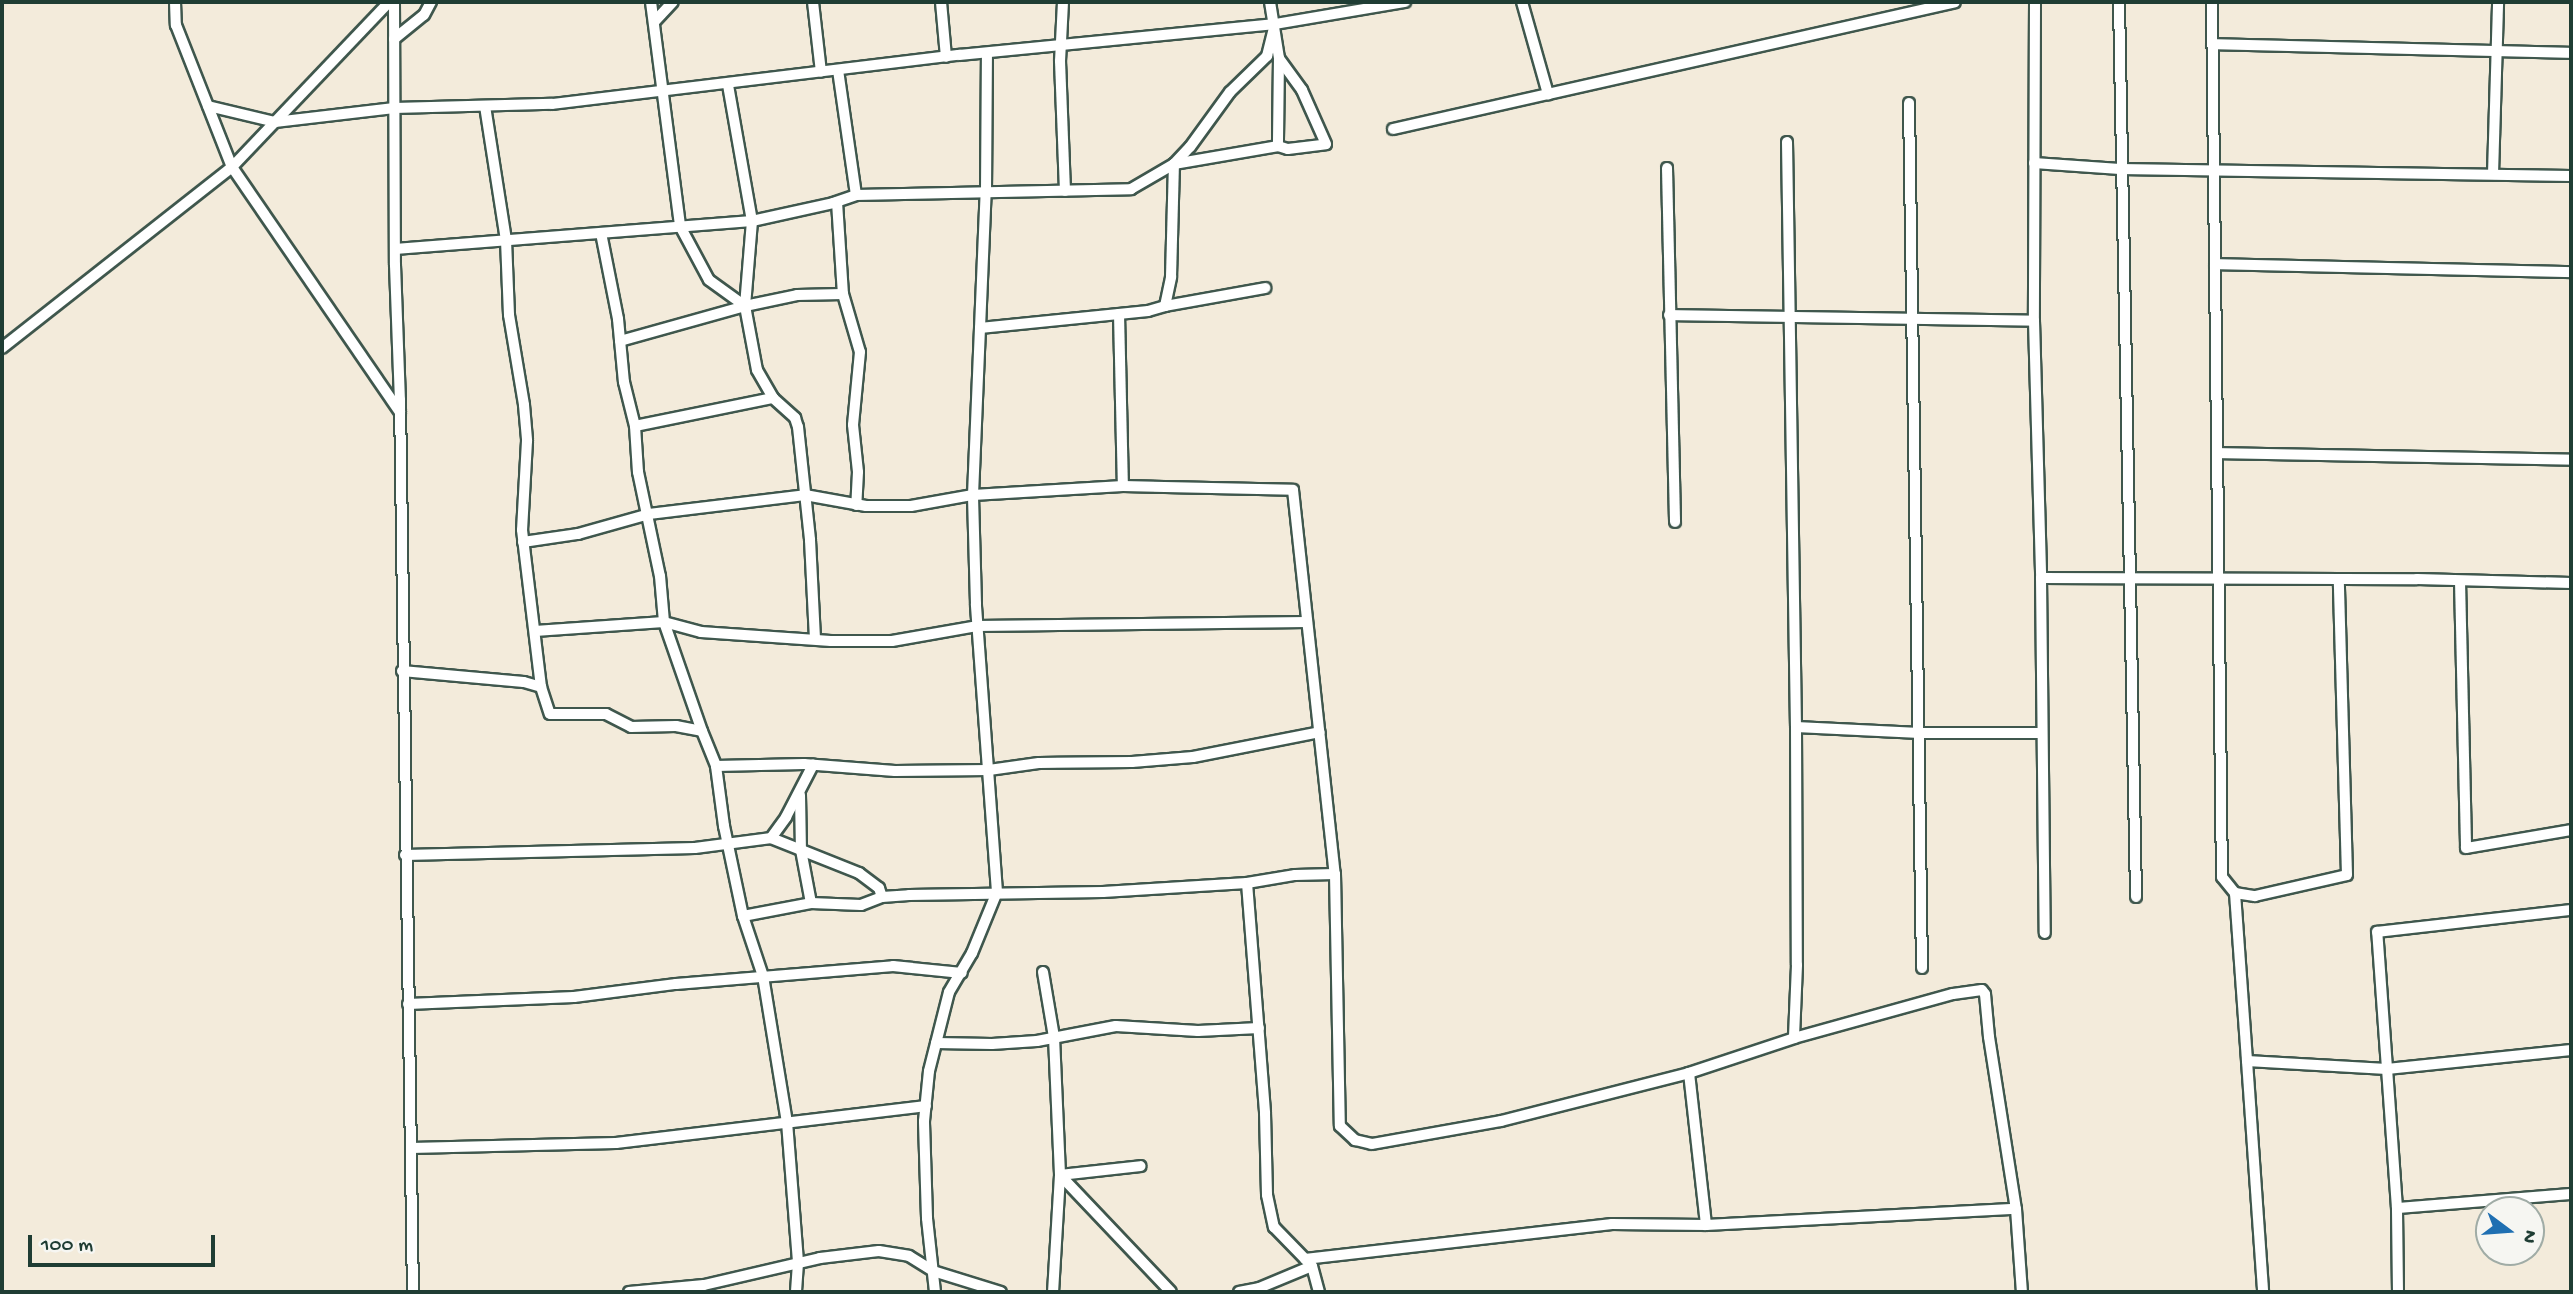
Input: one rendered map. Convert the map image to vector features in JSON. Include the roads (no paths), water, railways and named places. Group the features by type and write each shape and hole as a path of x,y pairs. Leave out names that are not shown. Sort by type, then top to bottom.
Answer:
{"street":[{"path":"175,2 176,25 232,167 400,412"},
{"path":"391,2 394,39 395,249 414,1292"},
{"path":"2,348 232,167 391,2"},
{"path":"394,39 424,15 431,2"},
{"path":"651,2 680,226 709,280 745,306"},
{"path":"655,21 673,2"},
{"path":"813,2 821,72"},
{"path":"941,2 946,57"},
{"path":"1063,2 1061,48 1065,191"},
{"path":"1270,2 1279,58 1278,146"},
{"path":"208,106 275,122 394,108 552,104 946,57 1061,48 1275,24 1405,2"},
{"path":"1522,2 1548,94"},
{"path":"1393,130 1925,4 1955,2"},
{"path":"2035,2 2034,321 2041,578 2045,933"},
{"path":"2119,2 2120,169 2136,897"},
{"path":"2212,2 2222,877 2235,894 2263,1292"},
{"path":"2493,174 2498,2"},
{"path":"1166,306 1171,278 1174,164 1230,92 1267,56 1275,24"},
{"path":"2212,44 2571,53"},
{"path":"935,1292 926,1218 926,1106 936,1043 949,992 962,973 997,892 977,626 974,495 986,191 987,53"},
{"path":"395,249 752,221 837,202 856,195 1130,189 1174,164 1278,146 1287,149 1326,144 1302,90 1279,58"},
{"path":"838,70 856,195"},
{"path":"728,85 752,221 745,306 757,370 773,398 795,418 798,427 815,639"},
{"path":"1909,103 1922,968"},
{"path":"485,106 506,240 509,315 527,441 523,542 541,687 550,714 606,714 631,727 676,726 702,732"},
{"path":"1787,142 1796,727 1797,965 1794,1038"},
{"path":"2034,163 2120,169 2571,176"},
{"path":"1667,168 1675,522"},
{"path":"837,202 843,294 860,352 853,425 858,472 856,505"},
{"path":"601,233 620,341 624,383 635,425 638,472 649,514 664,622 716,766 743,916 764,976 787,1122 797,1263 796,1292"},
{"path":"2215,264 2571,272"},
{"path":"979,328 1119,314 1265,288"},
{"path":"620,341 745,306 797,295 843,294"},
{"path":"1119,314 1123,486"},
{"path":"1669,315 2034,321"},
{"path":"635,425 773,398"},
{"path":"2218,453 2571,460"},
{"path":"523,542 578,534 649,514 805,495 856,505 911,506 974,495 1123,486 1293,490 1335,874 1340,1126 1354,1140 1373,1144 1501,1121 1689,1073 1794,1038 1953,994 1982,990 2016,1209 2022,1292"},
{"path":"2041,578 2571,583"},
{"path":"2235,894 2255,896 2347,875 2339,581"},
{"path":"2460,581 2466,848 2571,831"},
{"path":"535,631 664,622 701,632 892,641 977,626 1307,622"},
{"path":"402,671 524,682 541,687"},
{"path":"1796,727 1920,733 2041,733"},
{"path":"716,766 813,765 895,771 989,770 1039,763 1132,762 1193,757 1320,732"},
{"path":"771,838 813,765"},
{"path":"800,791 801,850 811,903"},
{"path":"405,855 695,848 771,838 859,873 879,888 882,897"},
{"path":"743,916 811,903 861,905 882,897 997,892 1103,892 1247,883 1295,875 1335,874"},
{"path":"1247,883 1259,1028 1267,1195 1275,1227 1309,1263 1319,1292"},
{"path":"2398,1292 2397,1208 2377,932 2571,910"},
{"path":"408,1004 574,997 764,976 894,966 962,973"},
{"path":"1043,972 1054,1037 1060,1175 1053,1292"},
{"path":"936,1043 992,1044 1116,1026 1198,1031 1259,1028"},
{"path":"2247,1061 2387,1069 2571,1050"},
{"path":"1689,1073 1706,1225"},
{"path":"411,1148 616,1143 926,1106"},
{"path":"1060,1175 1142,1166"},
{"path":"1060,1175 1171,1292"},
{"path":"2397,1208 2571,1194"},
{"path":"1239,1292 1259,1288 1309,1263 1612,1224 1706,1225 2016,1209"},
{"path":"629,1292 704,1285 797,1263 879,1251 909,1256 933,1271 1001,1292"}]}
